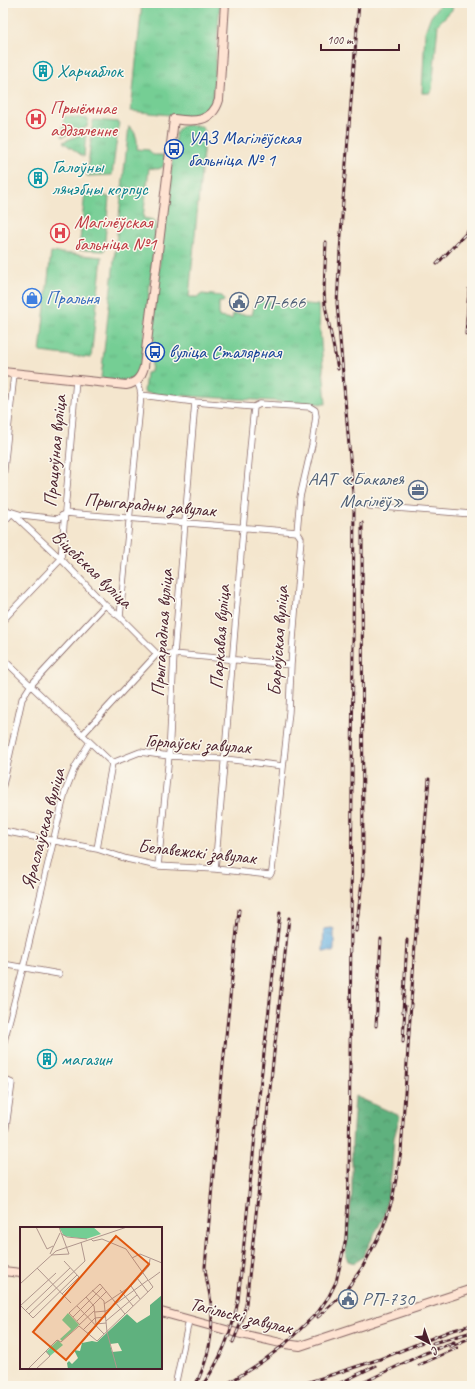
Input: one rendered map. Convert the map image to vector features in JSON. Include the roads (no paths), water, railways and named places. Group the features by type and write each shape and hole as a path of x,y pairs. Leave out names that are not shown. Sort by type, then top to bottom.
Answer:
{"main road":[{"path":"3,372 126,384 137,381 141,375 144,367 174,119 186,121 202,120 211,114 216,107 218,100 225,3"},
{"path":"3,1272 20,1273"},
{"name":"Тагільскі завулак","path":"162,1312 241,1334 300,1346 472,1290"}],"street":[{"path":"3,479 14,374"},
{"name":"Працоўная вуліца","path":"61,560 76,380"},
{"path":"120,617 141,395 137,381"},
{"path":"141,395 195,402 254,407"},
{"name":"Прыгарадная вуліца","path":"158,866 169,756 174,654 195,402"},
{"name":"Бароўская вуліца","path":"254,407 260,404 310,407 315,410 316,416 312,445 300,497 297,532 301,538 291,665 289,712 270,875"},
{"name":"Паркавая вуліца","path":"215,869 233,659 242,528 254,407"},
{"path":"370,506 472,514"},
{"name":"Прыгарадны завулак","path":"3,510 22,515 58,519 65,513 297,532"},
{"path":"3,523 12,513"},
{"name":"Віцебская вуліца","path":"12,513 157,654"},
{"path":"3,620 61,560"},
{"path":"3,785 22,699 31,686 105,605"},
{"path":"83,734 157,654 174,654 291,665"},
{"path":"3,658 112,763 97,849"},
{"name":"Яраслаўская вуліца","path":"3,1045 65,792 74,767 90,742"},
{"name":"Горлаўскі завулак","path":"112,763 140,752 169,756 225,759 283,766"},
{"name":"Белавежскі завулак","path":"3,830 97,849 127,859 158,866 215,869 270,875"},
{"path":"3,964 59,974"},
{"path":"3,1079 12,1083 3,1149"},
{"path":"175,1386 189,1320"}],"water":[{"path":"324,929 334,929 334,950 333,952 323,951"}],"railway":[{"path":"224,1386 263,1361 285,1344 318,1312 329,1296 336,1282 346,1239 349,1181 354,506 337,303 343,200 359,3"},
{"path":"437,264 472,227"},
{"path":"326,242 324,290 325,305 338,369"},
{"path":"466,334 469,289"},
{"path":"356,931 363,873 362,523"},
{"path":"318,1317 344,1293 362,1268 382,1230 392,1201 401,1152 415,944 429,779"},
{"path":"195,1386 207,1356 211,1336 212,1315 205,1267 220,1094 239,910"},
{"path":"202,1386 215,1366 225,1345 233,1324 238,1301 280,912"},
{"path":"233,1342 242,1320 246,1304 289,918"},
{"path":"376,1026 381,939"},
{"path":"403,1012 407,940"},
{"path":"403,1042 405,1006"},
{"path":"297,1386 380,1359 450,1331 472,1325"},
{"path":"433,1343 472,1332"},
{"path":"450,1347 472,1337"},
{"path":"356,1386 423,1354 454,1342"},
{"path":"419,1365 457,1348"},
{"path":"334,1386 375,1366"}],"place":[{"name":"Харчаблок","path":"43,71"},
{"name":"Прыёмнае аддзяленне","path":"36,119"},
{"name":"УАЗ Магілёўская бальніца № 1","path":"174,149"},
{"name":"Галоўны лячэбны корпус","path":"38,178"},
{"name":"Магілёўская бальніца №1","path":"60,233"},
{"name":"Пральня","path":"32,298"},
{"name":"РП-666","path":"239,302"},
{"name":"вуліца Сталярная","path":"155,352"},
{"name":"ААТ «Бакалея Магілёў»","path":"418,490"},
{"name":"магазин","path":"47,1059"},
{"name":"РП-730","path":"348,1299"}]}
